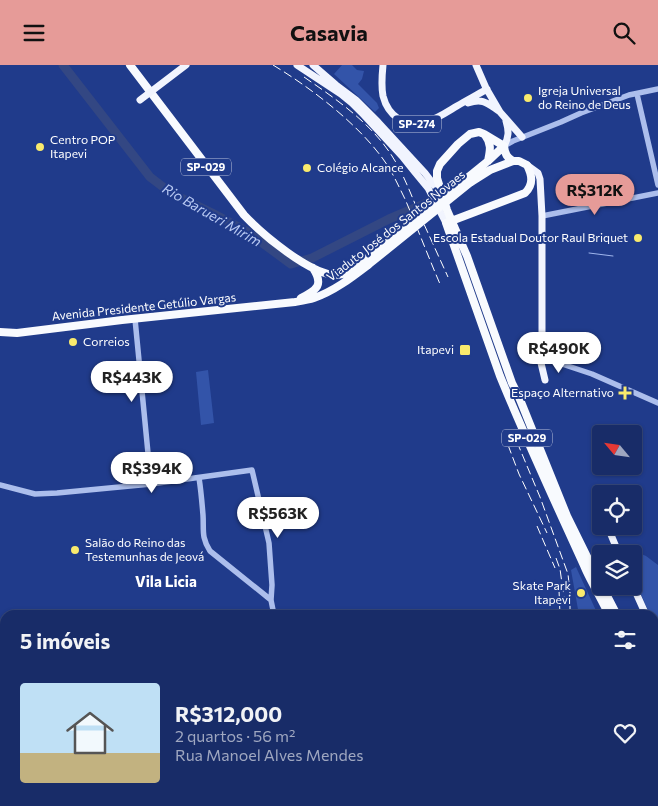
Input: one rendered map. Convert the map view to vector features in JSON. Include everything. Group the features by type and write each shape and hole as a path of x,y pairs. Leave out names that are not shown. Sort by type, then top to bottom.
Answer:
{"highway":[{"name":"SP-029","path":"130,65 244,215 259,231 312,268 332,275 350,271 366,263"},
{"name":"SP-029","path":"484,134 479,132 470,134 458,144 440,164 436,178 448,221 500,376 563,521 606,610"},
{"path":"448,221 525,193 531,185 531,174 527,165 508,158 504,146 484,134"},
{"path":"484,134 489,140 488,161"},
{"name":"Viaduto José dos Santos Novaes","path":"290,303 313,298 330,291 355,275 366,263 469,180 504,146"},
{"name":"Viaduto José dos Santos Novaes","path":"469,180 514,161"},
{"name":"SP-029","path":"448,221 467,256 512,383 567,516 592,565"},
{"name":"SP-029","path":"290,303 310,294 316,288 318,279 312,268"},
{"name":"Avenida Presidente Getúlio Vargas","path":"0,332 17,333 290,303"},
{"name":"SP-029","path":"607,595 614,610"}],"main road":[{"path":"139,101 186,65"},
{"path":"297,65 352,103 402,156 423,182 448,221"},
{"path":"314,65 372,116 425,173 441,195"},
{"name":"SP-274","path":"383,65 382,85 385,103 394,116 405,123 419,124 426,122 487,89"},
{"path":"476,65 500,112 522,137"},
{"path":"458,105 480,100 500,112"},
{"path":"504,146 508,135 505,119"},
{"path":"527,165 536,170 540,176 542,216 541,357 545,380"},
{"path":"637,595 644,610"}],"street":[{"path":"522,137 629,95 658,89"},
{"path":"637,94 658,185"},
{"name":"SP-029","path":"504,146 522,137"},
{"path":"542,216 658,193"},
{"path":"135,319 151,484"},
{"path":"541,357 584,371 658,403"},
{"path":"0,485 21,491 49,493 151,484 252,470 269,543 273,610"},
{"path":"199,478 203,518 202,529 210,551 271,600"}],"shaded area":[{"path":"342,65 352,65 357,70 364,71 362,79 358,84 377,103 379,108 375,112 334,74"},
{"path":"208,370 214,423 201,425 196,372"},
{"path":"642,554 658,565 658,610 648,610 641,595"},
{"name":"Skate Park Itapevi","path":"576,567 596,610 578,610 571,570"}],"waterway":[{"name":"Rio Barueri Mirim","path":"63,65 150,177 171,193 246,231 291,264 312,258 389,219 429,202"},
{"path":"589,253 613,256"}],"railway":[{"path":"273,65 303,84 332,107 360,132 383,159 405,199 440,284"},
{"path":"304,77 352,112 384,144 403,176 448,277"},
{"path":"517,442 540,497 568,574 570,610"},
{"path":"508,445 519,474 547,533"},
{"path":"537,526 555,568"},
{"path":"556,558 560,569 564,598"},
{"path":"559,590 560,610"}],"place":[{"name":"Igreja Universal do Reino de Deus","path":"528,98"},
{"name":"Centro POP Itapevi","path":"40,147"},
{"name":"Colégio Alcance","path":"307,168"},
{"name":"Escola Estadual Doutor Raul Briquet","path":"638,238"},
{"name":"Correios","path":"73,342"},
{"name":"Itapevi","path":"465,350"},
{"name":"Espaço Alternativo","path":"625,393"},
{"name":"Salão do Reino das Testemunhas de Jeová","path":"75,550"},
{"name":"Skate Park Itapevi","path":"581,593"}],"district":[{"name":"Vila Licia","path":"166,582"}]}
